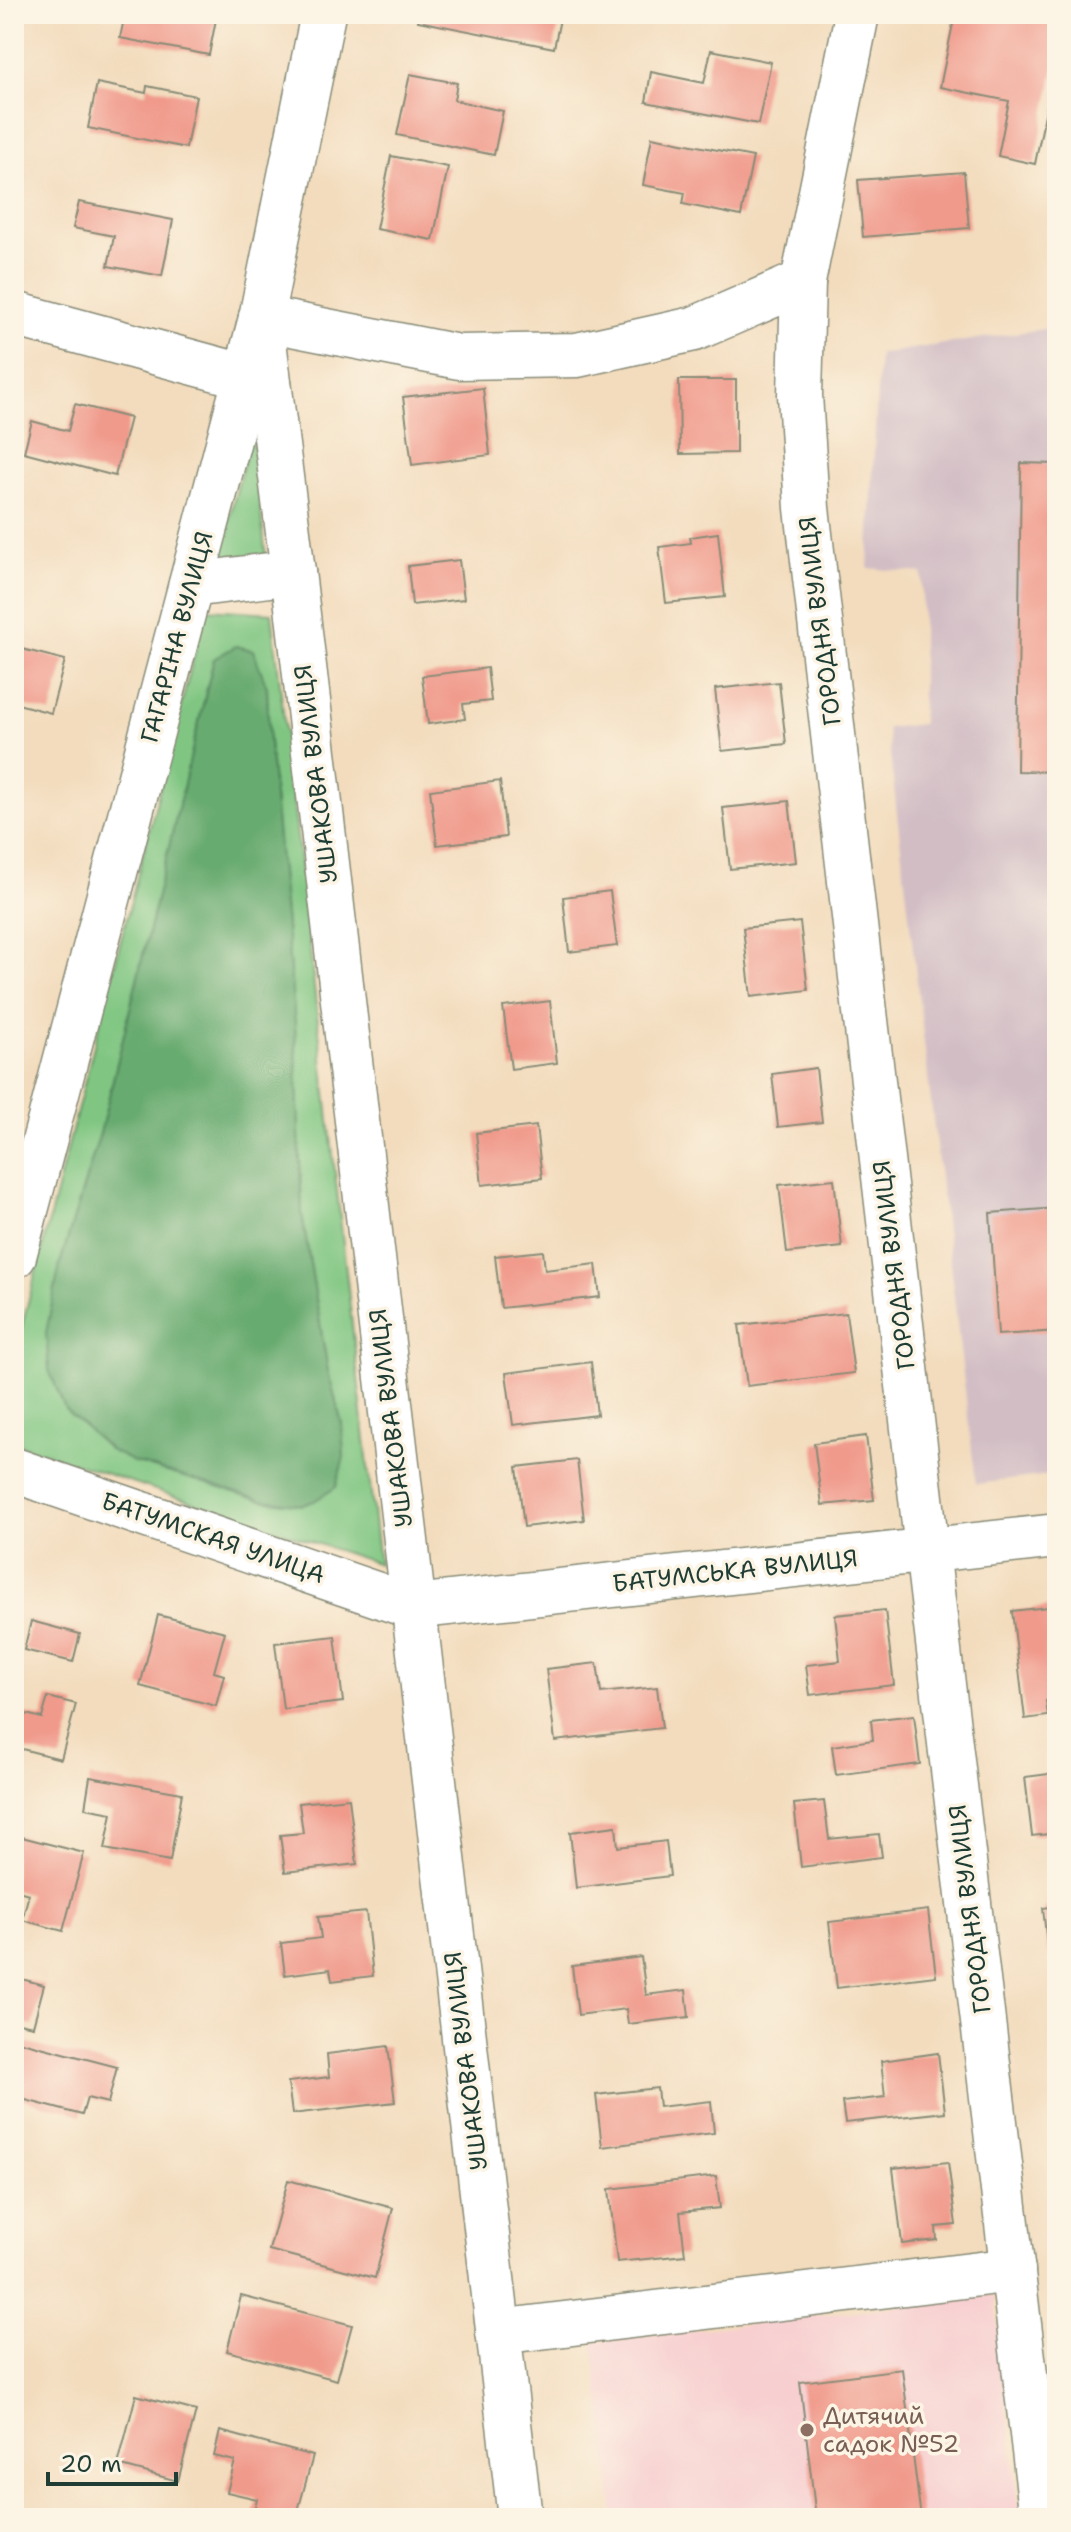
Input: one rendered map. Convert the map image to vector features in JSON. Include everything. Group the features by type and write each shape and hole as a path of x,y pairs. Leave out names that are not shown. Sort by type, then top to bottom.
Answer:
{"street":[{"name":"ГАГАРІНА ВУЛИЦЯ","path":"14,1256 191,585 257,380 261,318 323,14"},
{"name":"ГОРОДНЯ ВУЛИЦЯ","path":"857,14 803,282 800,395 807,508 1013,2270 1047,2509"},
{"path":"261,318 459,357 577,355 694,329 803,282"},
{"path":"14,314 257,380"},
{"name":"УШАКОВА ВУЛИЦЯ","path":"257,380 293,572 520,2518"},
{"path":"191,585 293,572"},
{"name":"БАТУМСКАЯ УЛИЦА","path":"14,1470 413,1607"},
{"name":"БАТУМСЬКА ВУЛИЦЯ","path":"413,1607 1057,1536"},
{"path":"498,2332 1013,2270"}],"shaded area":[{"path":"1057,327 1057,1474 976,1484 887,728 922,724 922,573 868,568 879,354"},
{"name":"Дитячий садок №52","path":"994,2295 1020,2518 614,2518 593,2342"}],"green space":[{"path":"252,431 267,568 217,565"},
{"path":"206,609 272,613 379,1564 14,1443 14,1357","holes":["236,646 267,687 269,741 295,1024 302,1214 328,1372 342,1424 261,1500 134,1462 111,1451 65,1409 60,1264 101,1130 214,659"]},
{"path":"236,646 253,650 267,687 269,741 295,1024 302,1214 328,1372 342,1424 344,1457 336,1487 303,1505 261,1500 134,1462 111,1451 65,1409 49,1370 46,1333 60,1264 101,1130 214,659"}],"building":[{"path":"125,14 217,14 209,55 120,38"},
{"path":"419,14 561,14 554,48 418,21"},
{"path":"955,14 1038,14 1057,18 1057,55 1035,164 998,156 1009,101 940,87"},
{"path":"711,50 771,62 758,124 646,102 651,72 704,83"},
{"path":"410,74 457,83 454,100 503,111 494,155 397,135"},
{"path":"97,83 146,93 147,86 196,96 186,148 88,128"},
{"path":"652,137 753,157 741,216 683,204 685,193 643,185"},
{"path":"391,156 448,167 433,240 376,229"},
{"path":"964,172 969,228 863,237 858,180"},
{"path":"79,202 173,220 162,276 108,266 114,236 73,228"},
{"path":"679,380 736,380 736,453 680,454"},
{"path":"483,388 490,455 412,465 403,397"},
{"path":"75,404 130,418 115,476 24,452 32,421 68,431"},
{"path":"1021,463 1057,464 1057,772 1017,771"},
{"path":"718,533 725,597 666,603 659,547 691,543 690,537"},
{"path":"459,560 464,599 412,605 408,566"},
{"path":"14,647 65,660 51,713 14,703"},
{"path":"487,668 491,701 463,704 465,719 428,724 422,676"},
{"path":"779,682 786,744 722,751 715,689"},
{"path":"500,781 506,837 437,845 430,790"},
{"path":"789,801 796,862 730,869 723,808"},
{"path":"610,891 617,946 569,952 563,897"},
{"path":"800,922 808,990 751,997 743,928"},
{"path":"550,1001 557,1063 511,1069 503,1007"},
{"path":"816,1068 822,1122 778,1127 772,1074"},
{"path":"536,1126 542,1178 482,1185 476,1133"},
{"path":"834,1179 842,1247 787,1253 779,1185"},
{"path":"1057,1208 1057,1331 998,1335 990,1213"},
{"path":"543,1251 545,1270 596,1264 600,1297 501,1308 495,1256"},
{"path":"846,1313 854,1373 747,1386 739,1325"},
{"path":"591,1362 597,1415 513,1425 506,1373"},
{"path":"866,1436 874,1500 822,1505 814,1443"},
{"path":"577,1460 584,1520 524,1527 517,1467"},
{"path":"1057,1606 1057,1700 1046,1701 1048,1716 1025,1719 1012,1611"},
{"path":"885,1610 894,1685 810,1695 806,1665 840,1661 835,1615"},
{"path":"158,1615 225,1632 214,1672 224,1675 216,1706 140,1686"},
{"path":"31,1621 80,1634 73,1662 24,1650"},
{"path":"335,1636 343,1702 283,1709 275,1643"},
{"path":"597,1663 601,1693 657,1687 662,1728 555,1741 546,1669"},
{"path":"48,1697 76,1704 61,1759 14,1747 14,1711 42,1718"},
{"path":"914,1715 920,1764 836,1775 832,1746 873,1740 871,1720"},
{"path":"1057,1773 1057,1833 1032,1836 1025,1777"},
{"path":"90,1777 182,1793 170,1861 105,1849 112,1813 85,1808"},
{"path":"349,1798 357,1864 285,1872 280,1835 303,1833 299,1803"},
{"path":"824,1801 829,1839 879,1834 882,1857 801,1867 794,1804"},
{"path":"616,1826 618,1847 666,1841 670,1876 576,1888 570,1832"},
{"path":"14,1835 84,1853 63,1931 22,1920 29,1894 14,1890"},
{"path":"1057,1906 1057,1952 1048,1953 1043,1908"},
{"path":"928,1910 936,1976 837,1988 829,1922"},
{"path":"366,1912 373,1976 332,1981 330,1969 285,1975 281,1943 321,1938 318,1917"},
{"path":"641,1957 646,1995 686,1990 689,2017 628,2024 626,2009 578,2015 572,1966"},
{"path":"14,1977 44,1985 33,2026 14,2022"},
{"path":"14,2040 117,2067 108,2103 87,2098 82,2115 14,2097"},
{"path":"388,2046 395,2102 292,2114 288,2082 329,2077 327,2054"},
{"path":"938,2053 945,2112 845,2123 842,2102 885,2097 881,2061"},
{"path":"657,2088 659,2107 711,2101 714,2133 602,2147 596,2095"},
{"path":"948,2162 956,2225 936,2227 937,2240 902,2244 893,2168"},
{"path":"716,2176 720,2208 680,2212 685,2255 617,2262 609,2189"},
{"path":"288,2180 393,2208 375,2278 269,2250"},
{"path":"241,2296 352,2325 337,2380 227,2351"},
{"path":"902,2369 921,2518 816,2518 800,2382"},
{"path":"136,2395 196,2411 178,2481 118,2465"},
{"path":"220,2431 313,2456 296,2518 252,2517 257,2499 227,2492 235,2461 214,2456"}],"place":[{"name":"Дитячий садок №52","path":"807,2430"}]}
